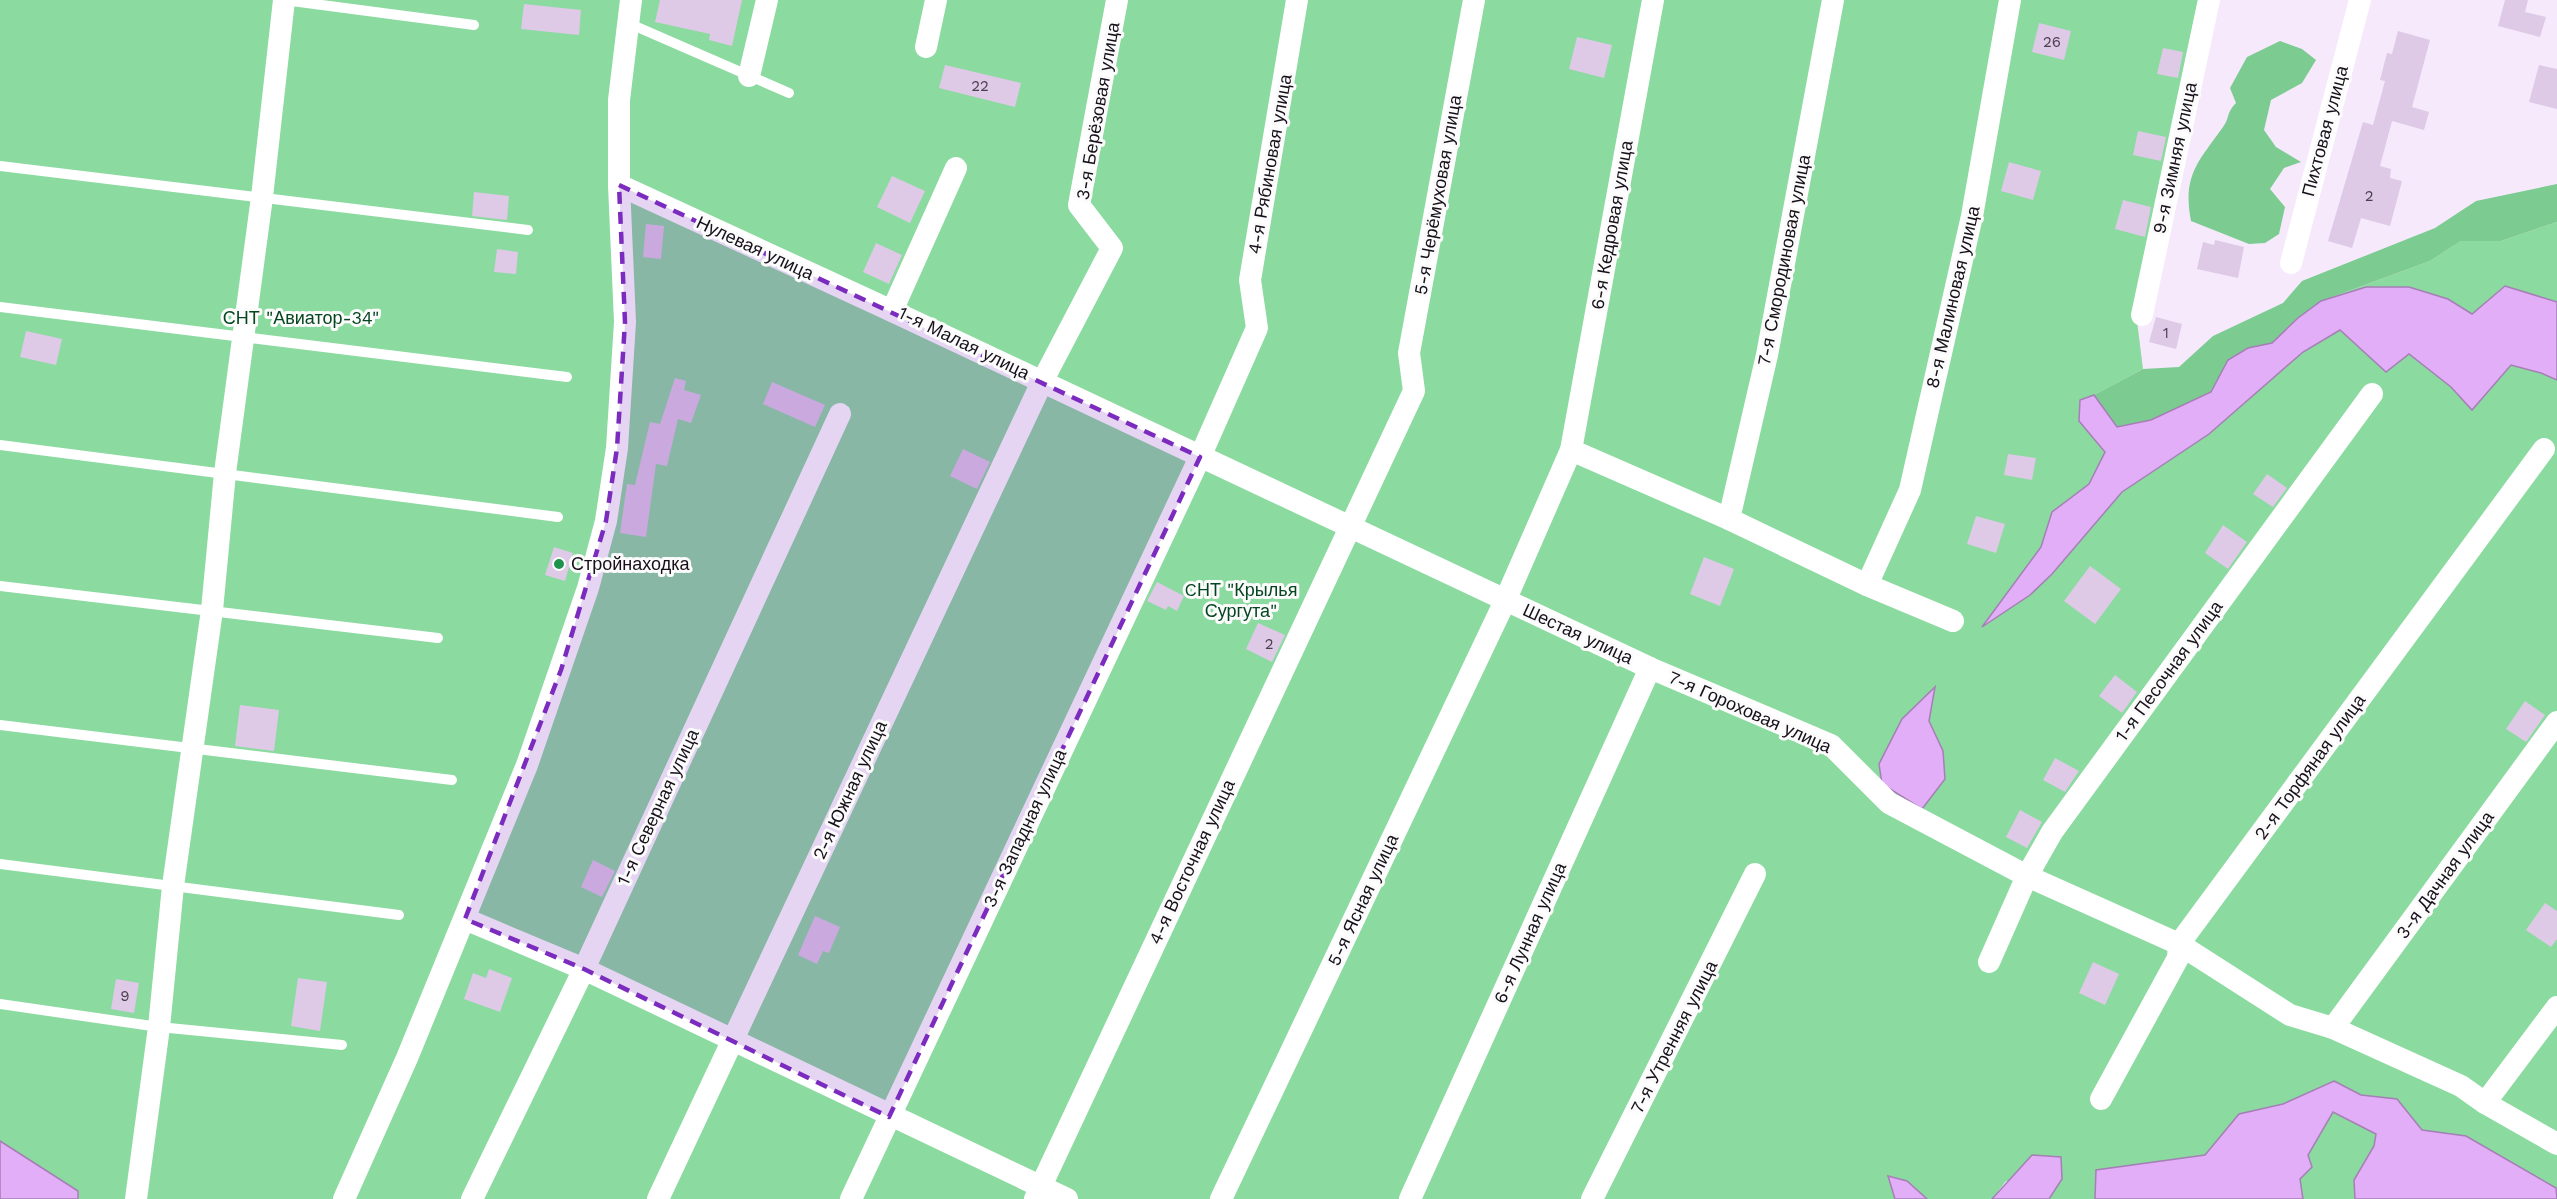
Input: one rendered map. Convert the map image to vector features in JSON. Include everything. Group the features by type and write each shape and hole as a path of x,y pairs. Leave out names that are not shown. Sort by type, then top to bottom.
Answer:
{"street":[{"path":"136,1199 159,1027 173,886 212,610 225,473 262,197 284,0"},
{"path":"344,1199 407,1058 527,765 588,588 606,522 617,448 625,322 619,185 619,100 632,0"},
{"path":"749,76 767,0"},
{"path":"926,46 936,0"},
{"name":"3-я Берёзовая улица","path":"1112,248 1078,205 1117,0"},
{"name":"4-я Рябиновая улица","path":"1257,328 1250,280 1297,0"},
{"name":"5-я Черёмуховая улица","path":"1414,391 1410,353 1474,0"},
{"name":"6-я Кедровая улица","path":"1505,601 1571,450 1653,0"},
{"name":"7-я Смородиновая улица","path":"1730,519 1767,355 1833,0"},
{"name":"8-я Малиновая улица","path":"1867,585 1910,490 1972,216 2010,0"},
{"name":"9-я Зимняя улица","path":"2142,315 2209,0"},
{"name":"Пихтовая улица","path":"2290,263 2360,0"},
{"name":"1-я Малая улица","path":"956,168 892,310 1200,457"},
{"name":"Нулевая улица","path":"619,185 892,310"},
{"name":"2-я Южная улица","path":"658,1199 1042,381 1112,248"},
{"name":"3-я Западная улица","path":"851,1199 1200,457 1257,328"},
{"name":"4-я Восточная улица","path":"1037,1193 1414,391"},
{"name":"1-я Песочная улица","path":"1989,962 2027,876 2052,832 2372,394"},
{"name":"1-я Северная улица","path":"472,1199 584,969 840,414"},
{"name":"2-я Торфяная улица","path":"2101,1099 2178,958 2180,944 2544,449"},
{"path":"1571,450 1730,519 1867,585 1953,621"},
{"name":"Шестая улица","path":"1200,457 1350,525 1505,601 1650,668"},
{"name":"5-я Ясная улица","path":"1221,1199 1505,601"},
{"name":"7-я Гороховая улица","path":"1650,668 1831,745 1889,803 2027,876 2180,944 2290,1015 2333,1028 2461,1086 2485,1103 2557,1144"},
{"name":"6-я Лунная улица","path":"1410,1199 1650,668"},
{"name":"3-я Дачная улица","path":"2333,1028 2557,722"},
{"name":"7-я Утренняя улица","path":"1592,1199 1755,874"},
{"path":"465,919 584,969 734,1040 1037,1193 1067,1199"},
{"path":"2485,1103 2557,1007"}],"lane":[{"path":"284,0 474,25"},
{"path":"628,23 789,93"},
{"path":"0,166 528,230"},
{"path":"0,308 567,376"},
{"path":"0,445 558,517"},
{"path":"0,586 438,638"},
{"path":"0,725 452,780"},
{"path":"0,864 399,915"},
{"path":"0,1004 159,1027 342,1045"}],"highlighted area":[{"path":"619,185 1200,457 889,1117 584,969 465,919 561,670 606,521 617,448 625,322"}],"green space":[{"name":"CНТ \"Крылья Сургута\"","path":"0,0 2198,0 2135,305 2143,369 2094,395 2117,427 2321,301 2430,261 2461,241 2501,241 2557,222 2557,1189 2466,1136 2422,1131 2396,1099 2361,1095 2334,1081 2283,1104 2239,1114 2205,1155 2096,1170 2095,1199 2049,1199 2062,1179 2006,1181 1992,1199 1927,1199 1907,1181 1889,1176 1895,1199 0,1199"},
{"path":"2280,41 2302,49 2316,60 2302,83 2271,100 2264,130 2276,147 2301,162 2284,168 2270,189 2285,207 2279,234 2265,243 2249,244 2191,221 2189,192 2191,180 2200,160 2225,124 2236,103 2230,88 2247,57"},
{"path":"2557,184 2557,222 2501,241 2461,241 2430,261 2321,301 2298,318 2272,343 2248,348 2228,360 2211,392 2151,420 2117,427 2094,395 2143,369 2179,367 2213,336 2283,303 2302,281 2435,228 2476,201"},
{"path":"2333,1112 2376,1133 2374,1146 2354,1180 2355,1199 2303,1199 2300,1179 2312,1167 2308,1155"}],"shaded area":[{"path":"2505,286 2557,302 2557,380 2511,365 2472,410 2451,387 2409,354 2386,372 2340,330 2303,352 2209,434 2122,492 2052,574 2030,595 1982,627 2041,547 2052,512 2089,484 2105,452 2079,421 2080,400 2094,395 2117,427 2151,420 2211,392 2228,360 2248,348 2272,343 2298,318 2321,301 2366,287 2409,287 2448,299 2472,314"},
{"path":"1935,687 1929,721 1943,751 1945,779 1922,809 1882,784 1879,764 1902,719"},
{"path":"2334,1081 2361,1095 2397,1099 2422,1130 2466,1136 2556,1188 2557,1199 2355,1199 2354,1180 2374,1146 2376,1134 2333,1112 2308,1155 2312,1167 2300,1179 2303,1199 2095,1199 2096,1170 2205,1155 2239,1114 2283,1104"},
{"path":"0,1141 78,1191 78,1199 0,1199"},
{"path":"2032,1155 2061,1157 2062,1179 2049,1199 1992,1199"},
{"path":"1888,1176 1907,1181 1927,1199 1895,1199"}],"building":[{"path":"660,0 742,0 732,46 709,40 710,34 655,22"},
{"path":"2505,0 2528,0 2525,12 2546,17 2540,37 2498,26"},
{"path":"524,4 581,10 579,35 521,29"},
{"path":"2039,23 2071,31 2064,60 2032,52"},
{"path":"2398,31 2430,40 2412,107 2429,112 2424,130 2392,121 2380,166 2391,169 2390,178 2402,181 2390,226 2361,218 2352,248 2328,241 2363,122 2373,125 2385,81 2380,80 2387,53 2392,54"},
{"path":"1577,37 1612,45 1604,78 1569,69"},
{"path":"2163,48 2183,52 2178,78 2157,74"},
{"path":"945,65 1021,83 1015,107 939,88"},
{"path":"2539,65 2557,69 2557,109 2529,102"},
{"path":"2138,131 2166,137 2161,161 2133,155"},
{"path":"2009,162 2041,171 2033,200 2001,191"},
{"path":"892,176 925,191 910,223 877,207"},
{"path":"474,192 509,196 507,220 472,216"},
{"path":"2123,200 2151,207 2145,237 2115,229"},
{"path":"646,224 664,226 661,259 643,257"},
{"path":"2215,240 2244,247 2238,278 2197,269 2203,242 2214,245"},
{"path":"876,243 902,255 889,284 863,272"},
{"path":"497,249 518,252 516,274 494,272"},
{"path":"2156,317 2182,324 2176,349 2149,342"},
{"path":"26,331 62,339 56,365 20,357"},
{"path":"675,378 686,381 684,390 701,395 691,423 678,419 667,466 656,464 646,537 620,533 627,484 635,485 650,422 660,424"},
{"path":"772,382 825,405 815,427 763,404"},
{"path":"963,449 990,462 977,489 950,476"},
{"path":"2008,454 2036,458 2032,480 2004,475"},
{"path":"2267,474 2287,488 2273,507 2253,494"},
{"path":"1976,516 2005,524 1996,553 1967,544"},
{"path":"2223,525 2247,542 2228,569 2205,553"},
{"name":"Стройнаходка","path":"554,547 573,553 565,581 545,575"},
{"path":"1704,557 1734,569 1720,606 1690,594"},
{"path":"2090,566 2121,589 2095,624 2064,601"},
{"path":"1157,582 1184,596 1177,611 1168,606 1166,610 1147,601"},
{"path":"1258,623 1285,635 1272,662 1246,649"},
{"path":"2115,675 2137,692 2122,713 2099,696"},
{"path":"2525,701 2545,715 2526,742 2506,729"},
{"path":"240,705 279,710 274,751 235,746"},
{"path":"2055,758 2079,771 2065,792 2043,780"},
{"path":"2020,810 2042,822 2027,848 2006,837"},
{"path":"593,860 615,871 602,897 581,887"},
{"path":"2545,903 2557,911 2557,939 2551,947 2526,930"},
{"path":"815,916 840,927 829,953 823,951 817,964 798,955"},
{"path":"2093,962 2119,974 2105,1005 2079,993"},
{"path":"489,969 512,978 500,1012 464,999 473,973 486,978"},
{"path":"298,978 327,982 320,1031 291,1026"},
{"path":"116,979 139,983 134,1013 111,1009"}],"place":[{"name":"Стройнаходка","path":"559,564"}],"park label":[{"name":"СНТ \"Авиатор-34\"","path":"301,318"}]}
